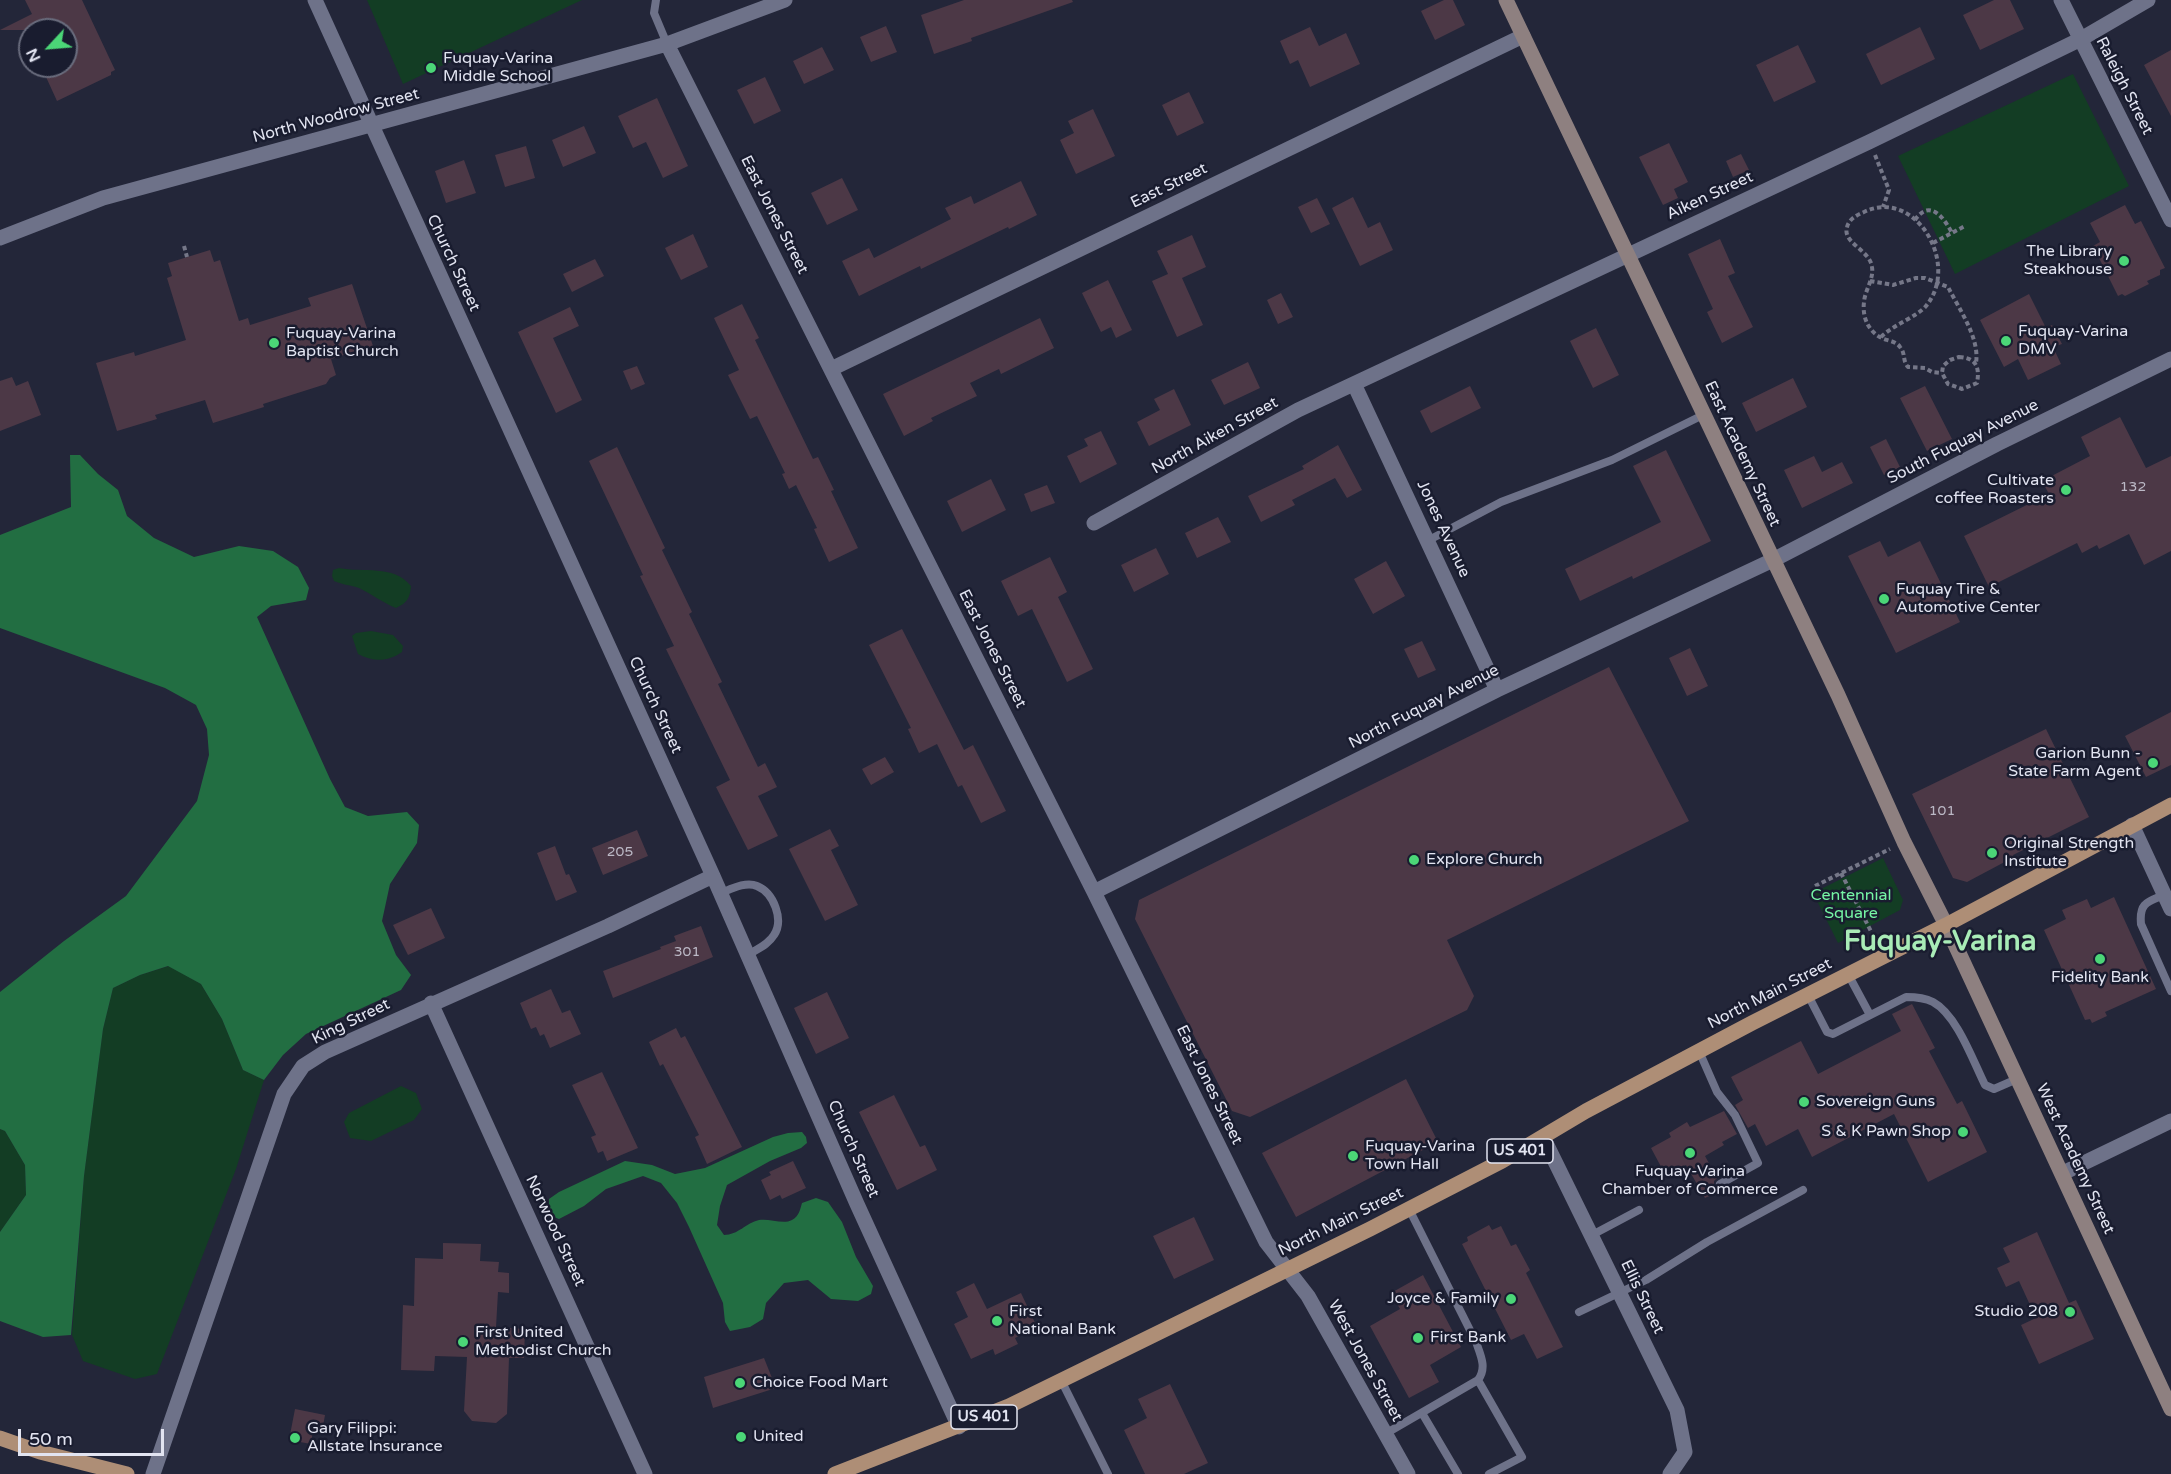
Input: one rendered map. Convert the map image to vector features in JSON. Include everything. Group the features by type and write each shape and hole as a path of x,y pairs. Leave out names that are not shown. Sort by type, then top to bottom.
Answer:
{"main road":[{"name":"US 401","path":"1946,925 2171,805"},
{"name":"North Main Street","path":"836,1474 1009,1406 1409,1209 1502,1161 1586,1112 1699,1051 1946,925"},
{"path":"0,1438 40,1452 127,1474"}],"street":[{"name":"Church Street","path":"315,0 721,893 853,1194 959,1427"},
{"name":"North Woodrow Street","path":"0,238 103,198 667,44 785,0"},
{"name":"East Academy Street","path":"1506,0 1838,695 1904,842 1946,925"},
{"name":"Raleigh Street","path":"2061,0 2171,220"},
{"name":"Aiken Street","path":"1354,384 1869,142 2081,39 2148,0"},
{"name":"East Street","path":"831,369 1523,36"},
{"name":"East Jones Street","path":"667,44 1094,892 1266,1242 1287,1269"},
{"name":"South Fuquay Avenue","path":"1773,560 1997,444 2171,359"},
{"name":"North Aiken Street","path":"1094,523 1298,410 1354,384"},
{"name":"Jones Avenue","path":"1354,384 1429,540 1497,690"},
{"name":"North Fuquay Avenue","path":"1094,892 1497,690 1773,560"},
{"path":"2132,825 2168,902"},
{"name":"King Street","path":"153,1474 284,1094 303,1066 325,1052 608,926 713,876"},
{"name":"West Academy Street","path":"1946,925 2171,1408"},
{"name":"Norwood Street","path":"431,1004 645,1474"},
{"path":"2062,1173 2171,1121"},
{"name":"Ellis Street","path":"1543,1137 1677,1410 1684,1452 1670,1474"},
{"name":"West Jones Street","path":"1287,1269 1308,1296 1408,1474"}],"lane":[{"path":"656,0 654,13 667,44"},
{"path":"1429,540 1501,502 1612,460 1703,415"},
{"path":"721,893 744,885 756,885 768,893 776,908 778,922 776,933 768,943 748,955"},
{"path":"2168,902 2144,904 2140,913 2141,924 2171,991"},
{"path":"1848,974 1870,1015"},
{"path":"1808,995 1827,1032 1833,1034 1906,997 1932,1001 1943,1009 1952,1021 1986,1085 1994,1089 2017,1078"},
{"path":"1699,1051 1716,1092 1735,1115 1758,1163 1720,1184"},
{"path":"1579,1312 1646,1280 1707,1242 1803,1190"},
{"path":"1385,1434 1478,1380 1482,1374 1483,1364 1476,1342 1409,1209"},
{"path":"1592,1235 1640,1210"},
{"path":"1061,1380 1108,1474"},
{"path":"1478,1380 1522,1457 1489,1474"},
{"path":"1422,1413 1458,1474"}],"path":[{"path":"1869,142 1890,190 1883,207"},
{"path":"1881,337 1925,307 1936,282 1938,260 1933,243 1924,227 1895,210 1883,207 1872,208 1852,218 1847,226 1847,234 1851,241 1866,253 1873,272 1864,298 1865,320 1870,328 1881,337 1898,344 1902,349 1903,361 1908,367 1925,368 1932,372 1942,373"},
{"path":"1915,220 1919,214 1934,211 1942,215 1952,233"},
{"path":"1933,243 1965,225"},
{"path":"184,246 188,257"},
{"path":"1870,281 1893,285 1916,278 1948,287 1973,339 1977,353 1976,363"},
{"path":"1959,357 1968,357 1976,363 1980,370 1977,383 1962,389 1948,384 1942,373 1943,366 1959,357"},
{"path":"1815,886 1904,842"},
{"path":"1841,873 1884,957"}],"green space":[{"path":"367,0 582,0 403,84"},
{"path":"2073,74 2129,186 1955,274 1898,156"},
{"path":"70,455 80,455 118,490 127,516 154,538 194,557 239,546 273,551 298,567 309,588 306,600 271,606 257,617 330,779 345,807 368,816 407,812 419,825 417,843 390,884 382,921 396,955 411,975 401,990 306,1034 283,1055 264,1080 243,1070 222,1019 201,984 168,966 140,975 113,988 103,1029 84,1176 71,1335 43,1337 0,1321 0,1232 26,1195 25,1165 5,1131 0,1129 0,992 126,896 197,801 209,755 207,729 196,705 165,688 0,628 0,535 71,507"},
{"path":"339,568 387,572 396,575 411,586 409,597 396,608 359,588 334,581 333,570"},
{"path":"371,631 393,635 403,646 402,652 391,658 380,660 358,654 352,636 356,633"},
{"name":"Centennial Square","path":"1883,858 1903,900 1900,910 1838,943 1813,893"},
{"path":"169,966 201,984 222,1019 243,1070 264,1080 236,1169 157,1374 135,1379 83,1361 72,1335 84,1176 103,1029 113,988 140,975"},
{"path":"401,1086 416,1093 422,1109 414,1120 371,1141 350,1138 344,1122 349,1113"},
{"path":"0,1129 5,1131 25,1165 26,1195 0,1232"},
{"path":"802,1132 807,1143 801,1148 770,1161 727,1185 717,1225 724,1235 729,1234 759,1220 784,1222 792,1220 798,1215 802,1203 816,1198 828,1202 842,1222 856,1257 873,1286 871,1294 858,1301 831,1299 808,1280 784,1283 766,1303 763,1319 750,1327 730,1331 725,1322 723,1303 689,1227 677,1203 661,1183 643,1176 606,1189 584,1206 559,1219 551,1216 549,1210 549,1199 559,1192 625,1161 652,1165 675,1174 705,1168 773,1137"}],"building":[{"path":"25,0 82,0 115,70 111,72 111,75 57,101 46,78 78,78 78,18 24,18 32,14"},
{"path":"964,0 1072,0 1073,2 971,38 972,41 934,54 921,15"},
{"path":"1444,0 1453,0 1465,25 1435,40 1421,11"},
{"path":"1994,0 2010,0 2024,29 1980,50 1963,15"},
{"path":"18,21 18,30 0,30"},
{"path":"886,26 897,52 871,62 860,37"},
{"path":"1310,27 1319,46 1346,33 1360,64 1310,87 1298,60 1290,64 1280,41"},
{"path":"1920,27 1935,59 1881,85 1866,54"},
{"path":"1798,45 1816,82 1774,102 1756,65"},
{"path":"822,47 834,70 804,84 793,61"},
{"path":"2171,50 2171,116 2144,65"},
{"path":"765,77 781,111 754,124 737,90"},
{"path":"1189,92 1204,123 1177,136 1162,105"},
{"path":"657,98 688,166 663,178 646,142 633,148 618,116"},
{"path":"1093,109 1115,156 1076,174 1060,140 1074,133 1068,121"},
{"path":"584,126 596,153 563,167 552,140"},
{"path":"1669,143 1688,182 1674,189 1678,198 1663,205 1639,157"},
{"path":"526,146 535,178 505,187 495,155"},
{"path":"1741,154 1749,170 1733,177 1726,161"},
{"path":"464,160 476,193 446,203 435,171"},
{"path":"842,178 858,210 827,225 811,193"},
{"path":"1021,181 1037,215 921,269 920,266 859,296 842,261 869,248 874,258 951,219 945,208 971,196 974,204"},
{"path":"1353,197 1368,228 1380,222 1393,250 1360,266 1332,208"},
{"path":"1317,198 1330,224 1311,233 1298,207"},
{"path":"2125,205 2135,224 2141,221 2165,268 2160,270 2160,275 2147,281 2149,284 2125,296 2122,294 2118,296 2093,246 2100,242 2090,223"},
{"path":"693,234 708,267 681,280 665,248"},
{"path":"1192,235 1206,267 1182,278 1203,325 1177,337 1152,281 1168,274 1157,251"},
{"path":"1720,239 1735,273 1728,276 1753,327 1722,343 1707,312 1713,309 1688,254"},
{"name":"Fuquay-Varina Baptist Church","path":"210,250 214,262 220,260 239,321 248,318 250,325 311,306 308,298 352,284 373,346 331,359 336,375 326,384 263,404 264,407 213,423 205,400 155,415 157,419 117,431 96,363 134,352 135,356 186,340 167,278 172,276 168,263"},
{"path":"595,259 604,276 572,292 563,274"},
{"path":"1108,280 1132,330 1116,338 1111,327 1101,332 1082,293"},
{"path":"1281,293 1293,317 1278,324 1267,300"},
{"path":"2029,294 2046,328 2052,325 2062,344 2053,347 2061,364 2028,380 2018,359 2004,367 1980,320"},
{"path":"742,304 759,338 755,340 813,459 818,457 858,548 829,562 814,529 817,528 796,485 789,489 782,474 785,473 757,416 750,419 728,375 739,370 714,318"},
{"path":"570,307 579,326 553,338 582,400 556,413 518,332"},
{"path":"1040,318 1054,348 1001,374 999,369 970,383 977,396 931,418 933,421 904,436 883,394"},
{"path":"1596,328 1619,375 1593,388 1570,341"},
{"path":"1248,362 1260,388 1224,405 1211,380"},
{"path":"637,366 645,384 631,390 623,371"},
{"path":"12,377 16,386 28,381 41,415 0,431 0,381"},
{"path":"1793,378 1807,407 1756,432 1742,403"},
{"path":"1470,386 1481,408 1431,433 1420,411"},
{"path":"1925,386 1952,439 1927,451 1900,398"},
{"path":"1174,389 1191,425 1149,446 1137,422 1160,410 1154,399"},
{"path":"2120,417 2146,468 2171,456 2171,551 2144,565 2129,534 2099,549 2097,545 2082,553 2077,543 1989,587 1964,536 2049,494 2042,481 2090,456 2081,437"},
{"path":"1101,431 1117,464 1080,483 1067,456 1088,446 1084,439"},
{"path":"1886,439 1900,467 1884,475 1870,447"},
{"path":"1338,445 1362,490 1347,498 1335,478 1292,500 1295,505 1261,522 1248,496 1304,469 1302,466"},
{"path":"617,447 665,548 662,550 692,612 689,614 722,682 718,684 758,767 765,763 777,787 758,796 778,836 748,850 716,787 730,780 666,649 674,646 589,461"},
{"path":"1666,450 1711,541 1633,579 1632,576 1580,601 1565,569 1661,522 1633,466"},
{"path":"1814,456 1822,472 1842,462 1853,483 1802,508 1784,470"},
{"path":"991,479 1006,510 962,532 947,501"},
{"path":"1047,485 1055,503 1031,512 1024,494"},
{"path":"1218,517 1231,542 1197,558 1185,533"},
{"path":"1880,541 1888,557 1920,541 1960,622 1896,653 1848,556"},
{"path":"1156,548 1169,574 1134,592 1121,565"},
{"path":"1050,557 1067,592 1058,597 1093,669 1067,682 1032,609 1018,616 1001,581"},
{"path":"1386,561 1405,596 1373,614 1354,579"},
{"path":"902,629 964,750 973,745 1006,811 981,823 962,785 958,787 937,744 919,753 908,729 911,728 869,645"},
{"path":"1422,641 1436,670 1418,678 1404,649"},
{"path":"1690,648 1708,686 1687,696 1669,658"},
{"name":"Explore Church","path":"1609,667 1689,821 1447,940 1474,996 1467,1010 1250,1117 1232,1111 1135,919 1139,900"},
{"path":"2171,712 2171,765 2146,777 2125,736"},
{"path":"2046,729 2089,817 2013,855 2014,857 1967,882 1953,878 1912,794"},
{"path":"885,757 894,772 871,785 862,769"},
{"path":"830,829 839,846 831,850 858,905 825,921 789,849"},
{"path":"637,830 648,856 603,875 592,848"},
{"path":"555,846 566,875 569,874 577,892 556,901 537,853"},
{"name":"Fidelity Bank","path":"2114,897 2156,989 2105,1012 2107,1016 2092,1023 2090,1019 2085,1020 2044,930 2066,919 2062,910 2087,899 2091,908"},
{"path":"431,908 445,938 408,955 393,925"},
{"path":"701,926 713,957 613,998 603,971 661,949 660,947 676,941 674,936"},
{"path":"551,989 562,1013 570,1010 581,1034 550,1048 544,1034 540,1036 536,1027 531,1029 520,1003"},
{"path":"827,992 849,1038 816,1054 794,1008"},
{"path":"1912,1004 1935,1048 1929,1051 1957,1104 1962,1101 1987,1152 1928,1182 1894,1114 1812,1157 1798,1129 1766,1146 1755,1124 1748,1128 1735,1105 1743,1100 1731,1077 1801,1041 1818,1074 1901,1031 1892,1014"},
{"path":"676,1028 681,1038 685,1036 742,1147 707,1164 695,1137 699,1135 663,1064 660,1066 649,1042"},
{"path":"602,1072 638,1148 607,1161 603,1151 598,1153 591,1137 596,1135 572,1085"},
{"path":"1406,1079 1438,1142 1296,1217 1262,1153"},
{"path":"894,1095 920,1147 925,1145 937,1170 897,1190 859,1112"},
{"path":"1724,1111 1737,1134 1722,1142 1724,1145 1705,1156 1717,1178 1714,1181 1714,1187 1722,1190 1705,1198 1686,1165 1666,1176 1651,1148 1671,1137 1669,1133 1687,1122 1690,1127"},
{"path":"793,1161 806,1188 782,1199 780,1195 770,1200 761,1180 771,1175 769,1172"},
{"path":"1194,1217 1214,1260 1174,1279 1153,1236"},
{"path":"1489,1225 1492,1230 1501,1226 1511,1246 1516,1244 1530,1270 1526,1273 1563,1347 1537,1359 1524,1334 1511,1340 1462,1244 1468,1241 1467,1237"},
{"path":"2037,1232 2069,1303 2076,1300 2094,1339 2039,1364 2021,1325 2036,1318 2019,1281 2006,1287 1997,1268 2010,1262 2003,1248"},
{"name":"First United Methodist Church","path":"443,1243 481,1244 480,1261 499,1262 498,1272 509,1273 509,1293 498,1292 496,1327 525,1329 524,1358 509,1358 507,1414 496,1423 472,1421 464,1411 467,1357 435,1356 434,1371 401,1370 403,1305 414,1306 415,1258 443,1259"},
{"path":"1423,1275 1461,1347 1430,1365 1439,1382 1409,1398 1370,1326 1400,1309 1391,1293"},
{"name":"First National Bank","path":"974,1283 987,1309 1021,1293 1037,1327 1015,1338 1018,1344 995,1355 993,1349 971,1359 954,1324 968,1317 956,1292"},
{"name":"Choice Food Mart","path":"764,1358 776,1388 713,1408 704,1377"},
{"path":"1170,1384 1208,1463 1184,1474 1145,1474 1124,1430 1147,1418 1138,1399"},
{"path":"295,1409 325,1415 322,1432 313,1430 311,1444 289,1440"}],"place":[{"name":"Fuquay-Varina Middle School","path":"431,68"},
{"name":"The Library Steakhouse","path":"2124,261"},
{"name":"Fuquay-Varina DMV","path":"2006,341"},
{"name":"Fuquay-Varina Baptist Church","path":"274,343"},
{"name":"Cultivate coffee Roasters","path":"2066,490"},
{"name":"Fuquay Tire & Automotive Center","path":"1884,599"},
{"name":"Garion Bunn - State Farm Agent","path":"2153,763"},
{"name":"Original Strength Institute","path":"1992,853"},
{"name":"Explore Church","path":"1414,860"},
{"name":"Fidelity Bank","path":"2100,959"},
{"name":"Sovereign Guns","path":"1804,1102"},
{"name":"S & K Pawn Shop","path":"1963,1132"},
{"name":"Fuquay-Varina Chamber of Commerce","path":"1690,1153"},
{"name":"Fuquay-Varina Town Hall","path":"1353,1156"},
{"name":"Joyce & Family","path":"1511,1299"},
{"name":"Studio 208","path":"2070,1312"},
{"name":"First National Bank","path":"997,1321"},
{"name":"First Bank","path":"1418,1338"},
{"name":"First United Methodist Church","path":"463,1342"},
{"name":"Choice Food Mart","path":"740,1383"},
{"name":"United","path":"741,1437"},
{"name":"Gary Filippi: Allstate Insurance","path":"295,1438"}],"district":[{"name":"Fuquay-Varina","path":"1940,943"}]}
